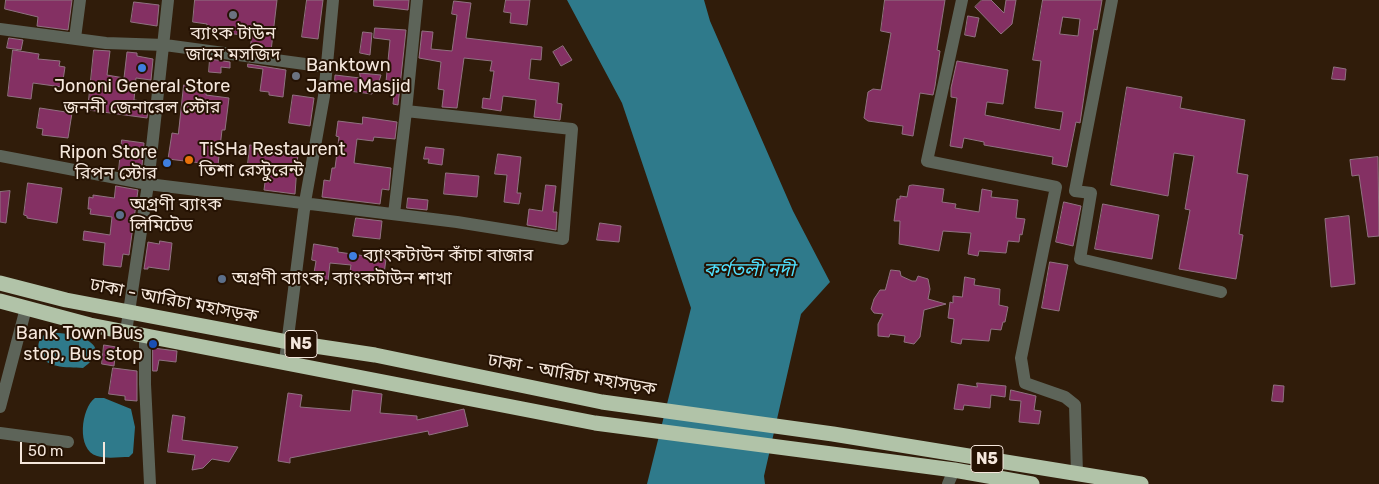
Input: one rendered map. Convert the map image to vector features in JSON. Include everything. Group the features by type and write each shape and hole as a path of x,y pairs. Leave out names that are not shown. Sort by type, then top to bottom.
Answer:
{"highway":[{"name":"ঢাকা - আরিচা মহাসড়ক","path":"0,282 66,300 288,342 375,355 602,402 833,434 1141,484"},
{"name":"N5","path":"0,300 145,336 285,361 595,423 832,454 951,477 1025,483"}],"street":[{"path":"75,38 80,0"},
{"path":"126,332 148,184 168,0"},
{"path":"285,361 305,202 326,67 333,0"},
{"path":"394,214 418,0"},
{"path":"962,0 927,161 1091,193 1080,259 1221,292"},
{"path":"1075,191 1112,0"},
{"path":"0,29 75,38 106,44 164,45 326,67"},
{"path":"0,156 148,184 305,202 563,238 572,129 406,111"},
{"path":"1056,186 1021,358 1025,383 1065,397 1074,405 1077,474"},
{"path":"0,403 5,364 26,308"},
{"path":"145,336 145,384 150,484"},
{"path":"0,433 68,442"}],"water":[{"name":"কর্ণতলী নদী","path":"567,0 704,0 710,21 793,211 830,282 801,314 764,476 765,484 647,484 691,308 622,103"},
{"path":"46,333 66,334 87,340 96,351 93,359 83,368 50,364 41,356 38,347"},
{"path":"95,398 104,398 131,409 135,427 133,453 129,457 109,458 97,456 90,452 86,446 83,438 84,419 86,410"}],"building":[{"path":"6,0 72,0 68,30 37,26 38,17 5,9"},
{"path":"195,0 277,0 271,51 250,48 252,36 207,31 207,24 193,22"},
{"path":"307,0 323,0 318,39 302,37"},
{"path":"374,0 409,0 408,10 374,6"},
{"path":"506,0 530,0 527,25 510,23 511,13 504,12"},
{"path":"885,0 945,0 937,50 940,51 933,95 920,93 913,136 902,134 903,126 868,121 864,118 868,92 873,89 881,90 891,33 881,31"},
{"path":"982,0 991,0 1004,13 1006,0 1016,0 1012,24 1001,34 975,7"},
{"path":"1043,0 1102,0 1097,30 1094,29 1080,123 1076,122 1067,167 1052,164 1053,157 984,145 984,142 964,138 962,148 950,146 957,98 951,97 951,88 957,61 1008,70 1003,104 987,102 985,115 1060,130 1063,112 1035,108 1041,61 1033,60","holes":["1063,17 1080,19 1078,36 1060,34"]},
{"path":"454,1 471,3 466,38 542,47 541,60 531,59 529,79 559,83 557,103 562,104 560,120 534,117 536,100 503,96 501,111 482,108 483,98 490,99 494,71 490,71 492,61 464,58 457,108 442,107 444,90 438,89 441,62 419,58 422,31 433,32 431,49 452,51 457,15 452,14"},
{"path":"134,2 159,5 157,26 131,22"},
{"path":"968,16 979,18 975,37 965,35"},
{"path":"375,28 406,30 398,105 393,104 395,84 386,82 390,40 374,38"},
{"path":"363,32 372,33 370,55 360,53"},
{"path":"9,38 23,40 21,50 7,48"},
{"path":"563,46 572,60 561,66 553,52"},
{"path":"13,50 39,54 38,59 60,61 59,66 65,67 62,87 33,83 31,99 8,96"},
{"path":"94,50 110,51 107,75 124,78 127,52 137,53 137,56 153,59 151,80 136,78 134,100 149,102 147,118 88,110"},
{"path":"210,59 230,62 230,68 221,67 221,73 209,72"},
{"path":"248,64 286,70 283,97 269,95 269,92 260,91 263,69 248,67"},
{"path":"1334,67 1346,69 1345,80 1332,79"},
{"path":"360,73 381,75 376,91 372,91 372,94 334,89 335,75 360,78"},
{"path":"184,85 207,88 206,95 229,98 225,130 222,130 218,165 168,159 172,133 178,134"},
{"path":"1127,87 1182,97 1180,108 1245,120 1237,173 1248,175 1239,234 1243,235 1236,279 1179,269 1190,210 1185,209 1194,156 1174,153 1168,196 1111,185"},
{"path":"293,95 314,98 310,126 289,123"},
{"path":"40,108 72,113 68,138 42,135 43,129 37,128"},
{"path":"363,117 397,122 395,139 374,137 373,141 357,139 354,163 391,168 389,190 382,189 380,204 322,197 324,180 330,181 332,168 335,168 339,137 336,136 338,121 362,124"},
{"path":"122,140 144,143 142,166 132,165 131,172 119,170"},
{"path":"250,145 298,152 295,194 264,190 267,167 248,164"},
{"path":"426,147 444,149 442,165 428,163 429,159 424,159"},
{"path":"498,154 521,157 517,193 521,193 519,204 504,202 507,175 495,174"},
{"path":"1378,157 1379,236 1368,237 1359,175 1352,176 1350,160"},
{"path":"446,173 479,176 477,197 444,194"},
{"path":"28,183 62,188 57,223 27,218 24,215"},
{"path":"546,185 556,186 553,212 557,212 556,230 527,225 529,209 542,211"},
{"path":"116,186 138,190 129,255 123,254 121,267 103,265 105,243 83,240 84,231 110,235 112,217 90,214 91,209 88,209 89,197 93,198 93,195 114,198"},
{"path":"909,186 944,189 942,202 956,204 955,208 979,212 982,189 992,191 991,197 1018,200 1016,218 1025,219 1019,242 1008,241 1006,253 979,251 978,256 968,254 971,233 943,231 939,251 899,244 900,221 894,221 897,199 900,199 900,196 907,197"},
{"path":"10,191 6,223 0,222 0,192"},
{"path":"408,198 428,200 427,210 407,208"},
{"path":"1064,202 1081,206 1073,246 1056,242"},
{"path":"1103,204 1159,215 1152,259 1095,249"},
{"path":"1349,216 1355,284 1331,287 1325,219"},
{"path":"356,218 382,221 380,239 353,236"},
{"path":"600,223 621,226 619,242 597,240"},
{"path":"160,241 172,243 169,270 148,267 148,269 144,269 148,242 159,244"},
{"path":"314,244 338,248 338,252 386,259 383,282 349,278 351,265 330,263 328,281 313,279 316,261 312,260"},
{"path":"1050,262 1068,265 1059,311 1042,308"},
{"path":"891,270 900,271 901,276 912,281 916,281 918,276 928,279 930,289 928,299 946,304 924,310 920,337 914,344 904,342 905,336 890,334 889,337 878,336 878,324 883,314 874,313 871,309 874,299 880,290 885,290"},
{"path":"965,277 975,279 974,285 1000,289 999,305 1008,307 1001,330 991,329 989,341 962,339 961,344 951,342 954,319 948,318 950,302 953,303 953,296 962,297"},
{"path":"104,345 116,347 114,366 102,364"},
{"path":"153,348 177,351 176,362 159,360 157,371 153,371"},
{"path":"113,368 137,371 137,401 125,400 125,396 109,394"},
{"path":"977,383 1006,386 1005,397 991,395 990,408 964,405 963,410 954,409 958,384 977,387"},
{"path":"1274,385 1284,386 1283,402 1272,401"},
{"path":"353,390 382,394 380,413 417,416 417,420 464,409 468,426 429,435 428,431 290,458 290,463 278,461 288,393 302,395 300,407 350,411"},
{"path":"1011,390 1036,396 1034,410 1041,411 1039,424 1019,422 1021,401 1010,400"},
{"path":"173,415 185,417 182,440 238,447 229,462 212,459 203,468 192,470 195,455 168,452"}],"place":[{"name":"ব্যাংক টাউন জামে মসজিদ","path":"233,15"},
{"name":"Jononi General Store জননী জেনারেল স্টোর","path":"142,68"},
{"name":"Banktown Jame Masjid","path":"296,76"},
{"name":"TiSHa Restaurent তিশা রেস্টুরেন্ট","path":"189,160"},
{"name":"Ripon Store রিপন স্টোর","path":"167,163"},
{"name":"অগ্রণী ব্যাংক লিমিটেড","path":"120,215"},
{"name":"ব্যাংকটাউন কাঁচা বাজার","path":"353,256"},
{"name":"অগ্রণী ব্যাংক, ব্যাংকটাউন শাখা","path":"222,279"},
{"name":"Bank Town Bus stop, Bus stop","path":"153,344"}]}
